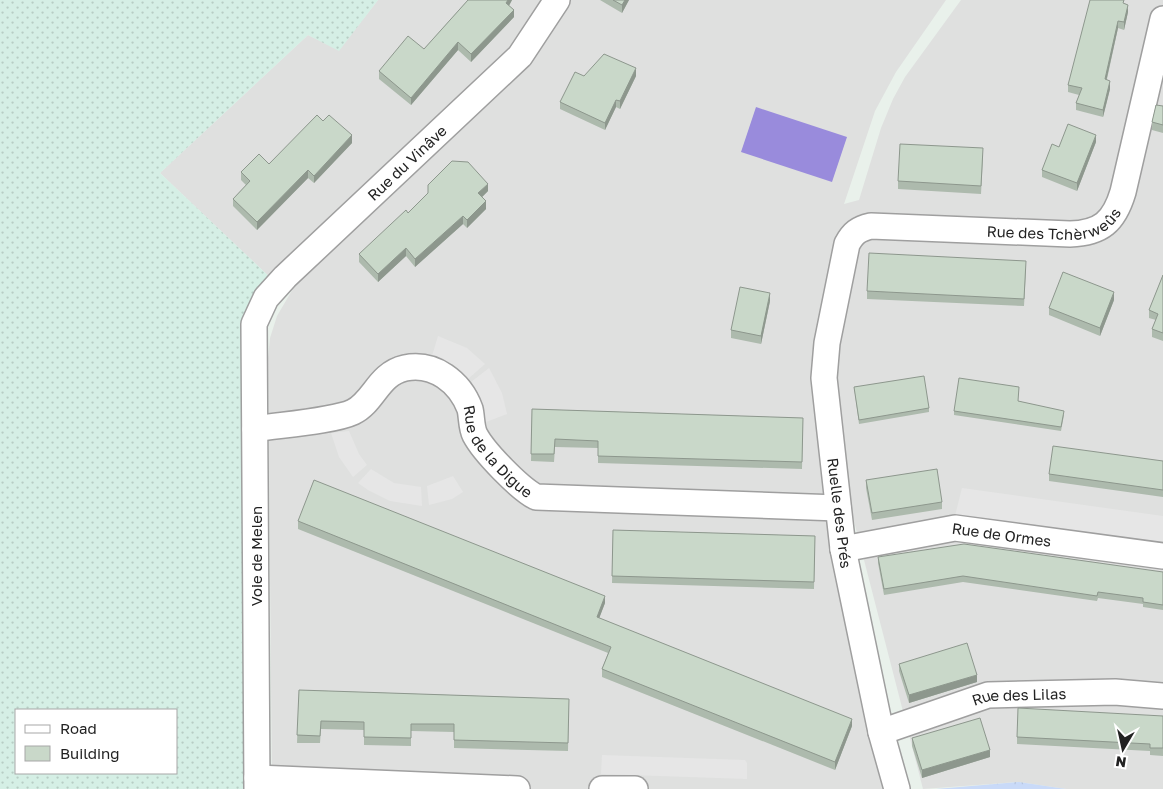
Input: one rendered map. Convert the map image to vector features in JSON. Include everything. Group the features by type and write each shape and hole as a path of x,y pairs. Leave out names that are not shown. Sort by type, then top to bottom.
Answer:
{"street":[{"name":"Rue du Vinâve","path":"254,324 266,298 286,277 520,56 557,0"},
{"name":"Rue des Tchèrweûs","path":"852,234 860,228 884,225 1083,234 1095,231 1106,224 1114,215 1123,192 1163,19"},
{"name":"Ruelle des Prés","path":"852,234 844,256 827,343 824,378 843,549 881,732 897,789"},
{"name":"Voie de Melen","path":"254,324 257,783"},
{"name":"Rue de la Digue","path":"255,429 354,412 381,382 391,374 404,368 418,367 439,373 456,386 466,398 474,434 525,492 536,497 838,508"},
{"name":"Rue de Ormes","path":"843,549 955,528 1163,556"},
{"name":"Rue des Lilas","path":"881,732 988,695 1115,692 1163,696"},
{"path":"257,783 517,789"},
{"path":"602,789 635,789"}],"shaded area":[{"path":"378,0 946,0 896,72 875,111 844,204 859,200 881,128 893,99 905,77 961,0 1163,0 1163,789 1066,789 1019,782 923,789 847,494 872,741 884,789 272,789 268,358 270,338 277,316 294,287 311,269 278,285 160,173 308,35 339,50"},
{"path":"756,107 847,137 832,182 741,152"},
{"path":"438,336 467,348 485,364 468,379 454,365 432,356"},
{"path":"489,368 502,393 507,414 486,422 478,393 471,382"},
{"path":"349,431 359,454 367,465 353,477 339,457 331,433"},
{"path":"371,469 394,483 421,487 422,506 390,501 358,483"},
{"path":"453,476 463,492 452,499 429,505 427,486"},
{"path":"962,488 1163,516 1163,542 955,516"},
{"path":"602,755 745,760 747,763 747,779 601,774"}],"green space":[{"path":"0,0 378,0 339,51 308,35 160,173 278,285 266,298 257,789 0,789"},
{"path":"1019,782 1066,789 936,789"}],"building":[{"path":"468,0 508,0 506,3 514,10 471,54 458,42 411,98 379,71 408,36 424,49"},
{"path":"613,0 625,0 622,5"},
{"path":"1090,0 1124,0 1123,3 1128,5 1124,22 1118,21 1105,79 1110,81 1103,110 1076,103 1082,88 1068,85"},
{"path":"604,54 636,68 620,101 616,100 605,123 560,102 575,72 584,76"},
{"path":"1156,105 1163,106 1163,125 1152,122"},
{"path":"317,115 323,121 329,115 352,135 314,176 308,170 257,222 233,199 250,181 241,172 259,154 269,164"},
{"path":"1068,124 1096,135 1077,183 1042,170 1052,144 1059,147"},
{"path":"900,144 983,148 981,186 898,181"},
{"path":"452,161 468,162 488,184 478,193 486,201 467,220 463,216 415,259 406,248 378,274 359,254 406,210 408,213 428,193 428,185"},
{"path":"869,253 1026,261 1024,299 867,291"},
{"path":"1063,272 1114,292 1100,328 1049,308"},
{"path":"1163,275 1163,333 1152,329 1158,314 1149,310"},
{"path":"740,287 770,293 761,336 731,330"},
{"path":"924,376 929,408 859,420 854,387"},
{"path":"959,378 1019,387 1018,401 1064,411 1061,427 954,411"},
{"path":"532,409 803,418 802,462 598,456 598,441 555,439 554,454 531,454"},
{"path":"1053,446 1163,461 1163,490 1049,474"},
{"path":"937,469 942,502 872,513 866,480"},
{"path":"314,480 605,596 597,617 852,719 835,762 602,669 611,647 298,521"},
{"path":"613,530 815,536 814,582 612,576"},
{"path":"964,544 1163,572 1163,605 1143,602 1143,598 1098,592 1097,596 963,576 884,589 878,557"},
{"path":"967,643 977,675 909,695 899,664"},
{"path":"299,690 569,699 568,743 454,740 454,724 411,724 411,738 364,737 364,722 321,721 320,736 297,735"},
{"path":"1018,708 1163,716 1163,748 1150,748 1150,744 1017,737"},
{"path":"980,718 990,750 922,770 912,738"}]}
